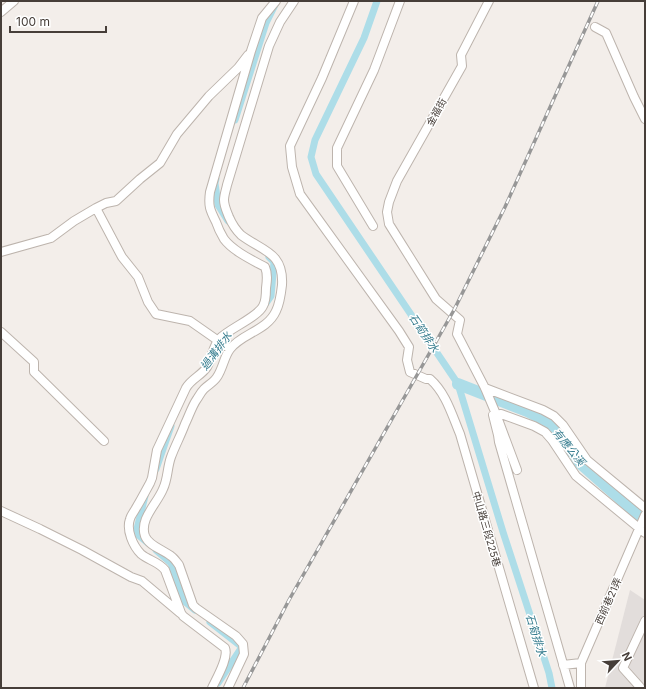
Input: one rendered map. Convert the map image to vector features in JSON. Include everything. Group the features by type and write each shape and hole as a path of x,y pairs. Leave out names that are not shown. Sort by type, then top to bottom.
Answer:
{"street":[{"path":"1,12 14,1"},
{"path":"181,613 163,567 141,554 134,544 130,532 129,520 150,483 157,450 186,388 191,381 206,368 218,341 232,329 261,310 265,300 267,272 265,267 232,248 225,240 216,224 209,204 210,192 251,51 262,18 276,1"},
{"path":"228,688 244,654 244,648 241,641 193,605 175,559 153,545 148,540 146,537 144,522 162,491 166,481 171,458 194,403 204,389 215,380 230,349 236,343 270,321 276,313 279,304 282,279 278,261 274,256 241,234 235,228 225,209 224,200 227,185 269,46 280,22 294,1"},
{"name":"中山路三段225巷","path":"354,1 322,78 290,146 292,167 300,194 409,347 407,360 410,372 426,379 430,379 439,389 449,407 460,434 534,688"},
{"path":"374,226 337,166 337,148 374,70 400,1"},
{"name":"金福街","path":"485,388 457,334 460,320 436,299 389,224 387,212 397,181 462,66 461,55 489,1"},
{"path":"596,27 606,33 645,119"},
{"path":"1,252 51,238 74,221 96,208 106,203 116,201 160,163 177,134 209,96 238,68 251,51"},
{"path":"96,208 122,257 138,277 148,302 156,314 190,321 230,349"},
{"path":"1,332 34,362 34,372 104,441"},
{"path":"485,388 517,470"},
{"path":"485,388 543,410 554,416 563,425 587,460 645,508"},
{"path":"496,414 501,414 534,426 545,432 576,476 642,530"},
{"path":"496,414 493,415 499,442 570,688"},
{"path":"1,511 82,550 131,577 142,581 183,616 225,648 226,657 212,688"},
{"name":"西前巷21弄","path":"582,688 581,663 642,530 645,515"},
{"path":"640,688 623,668 645,621"},
{"path":"563,665 581,663"}],"shaded area":[{"path":"630,590 645,600 645,688 605,688"}],"waterway":[{"name":"石筍排水","path":"377,1 364,38 315,140 311,157 316,174 458,384 503,532 549,673 552,688"},
{"name":"過溝排水","path":"235,120 266,23 275,5"},
{"name":"過溝排水","path":"216,179 215,183 218,205 228,221"},
{"name":"過溝排水","path":"264,306 271,296 274,262 269,257"},
{"name":"有應公溪","path":"458,384 527,411 549,422 579,462 645,519"},
{"name":"過溝排水","path":"156,469 171,426"},
{"name":"過溝排水","path":"145,496 136,533 148,543"},
{"name":"過溝排水","path":"156,550 171,563 183,600 195,610"},
{"name":"過溝排水","path":"210,622 242,647 218,683"}],"railway":[{"path":"243,688 289,600 454,310 505,207 598,1"}]}
